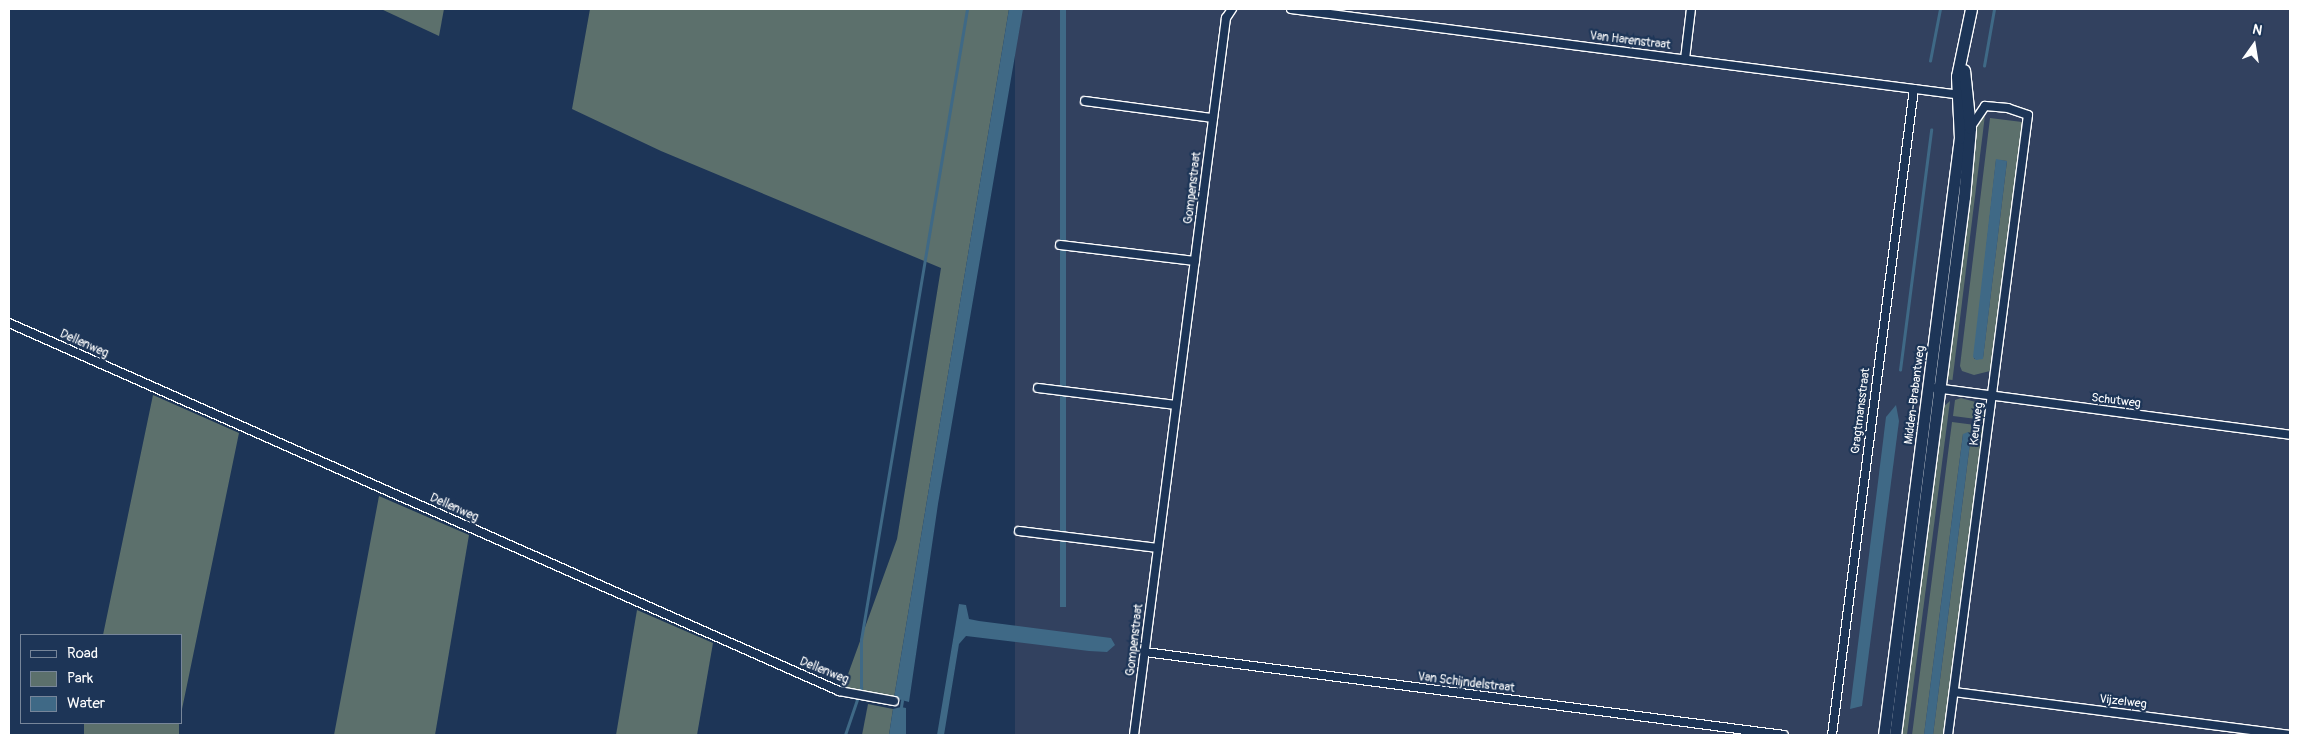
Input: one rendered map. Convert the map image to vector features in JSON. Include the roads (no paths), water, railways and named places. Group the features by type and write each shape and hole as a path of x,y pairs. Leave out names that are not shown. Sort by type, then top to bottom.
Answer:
{"street":[{"name":"Gompenstraat","path":"1134,735 1226,18 1232,9"},
{"name":"Van Harenstraat","path":"1291,9 1962,95"},
{"path":"1685,59 1691,9"},
{"name":"Midden-Brabantweg","path":"1895,735 1935,388 1960,138 1962,58 1971,9"},
{"name":"Gragtmansstraat","path":"1832,735 1914,89"},
{"name":"Midden-Brabantweg","path":"1884,735 1935,388 1970,128 1962,95"},
{"path":"1085,101 1213,118"},
{"name":"Keurweg","path":"1948,735 2028,115 2008,108 1985,106 1970,128"},
{"path":"1060,246 1195,261"},
{"name":"Dellenweg","path":"9,323 813,680 852,694 894,701"},
{"path":"1038,388 1176,405"},
{"name":"Schutweg","path":"1935,388 2290,435"},
{"path":"1019,531 1158,548"},
{"name":"Van Schijndelstraat","path":"1145,652 1784,735"},
{"name":"Vijzelweg","path":"1954,692 2290,735"}],"water":[{"path":"1009,9 1023,9 938,504 909,702 894,698"},
{"path":"1060,9 1066,9 1066,607 1060,607"},
{"path":"1996,159 2007,161 1983,359 1976,360 1973,357"},
{"path":"1896,405 1899,421 1862,706 1850,709 1886,417"},
{"path":"1968,432 1971,435 1933,735 1924,735 1963,434"},
{"path":"959,604 966,605 969,619 1111,638 1115,645 1107,652 1089,651 966,636 959,644 944,735 937,735"},
{"path":"906,708 906,735 889,735 893,709"}],"waterway":[{"path":"845,735 861,688 861,640 967,9"},
{"path":"1930,61 1940,9"},
{"path":"1984,66 1994,9"},
{"path":"1900,370 1931,130"},
{"path":"901,707 902,701"}]}
